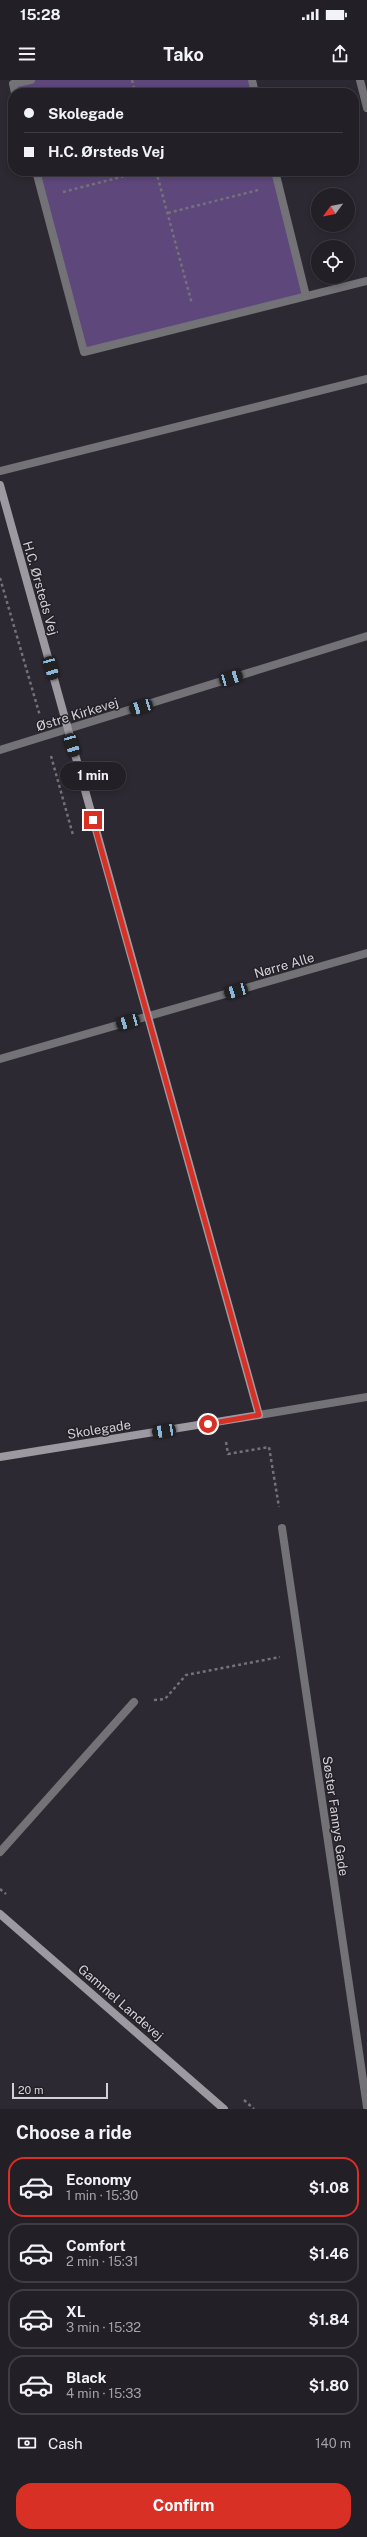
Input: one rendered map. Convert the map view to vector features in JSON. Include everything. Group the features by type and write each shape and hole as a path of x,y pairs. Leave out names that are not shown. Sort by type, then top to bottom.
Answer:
{"street":[{"path":"14,88 13,84 31,80"},
{"path":"360,80 367,108"},
{"path":"37,176 84,352 367,281"},
{"path":"276,176 306,296"},
{"path":"0,471 367,380"},
{"name":"H.C. Ørsteds Vej","path":"0,485 259,1415"},
{"name":"Østre Kirkevej","path":"0,750 367,636"},
{"name":"Nørre Alle","path":"0,1059 367,953"},
{"name":"Skolegade","path":"0,1457 223,1422 367,1397"},
{"name":"Søster Fannys Gade","path":"282,1528 367,2107"},
{"path":"0,1852 134,1702"},
{"name":"Gammel Landevej","path":"0,1914 224,2109"}],"path":[{"path":"43,198 125,176"},
{"path":"157,176 197,324"},
{"path":"168,213 278,185"},
{"path":"223,1422 228,1454 269,1447 282,1528"},
{"path":"134,1702 165,1699 186,1675 300,1654"}],"shaded area":[{"path":"31,80 252,80 254,88 14,88 13,84"},
{"path":"37,176 276,176 306,296 84,352"}],"route":[{"path":"93,820 259,1415 208,1424"}]}
